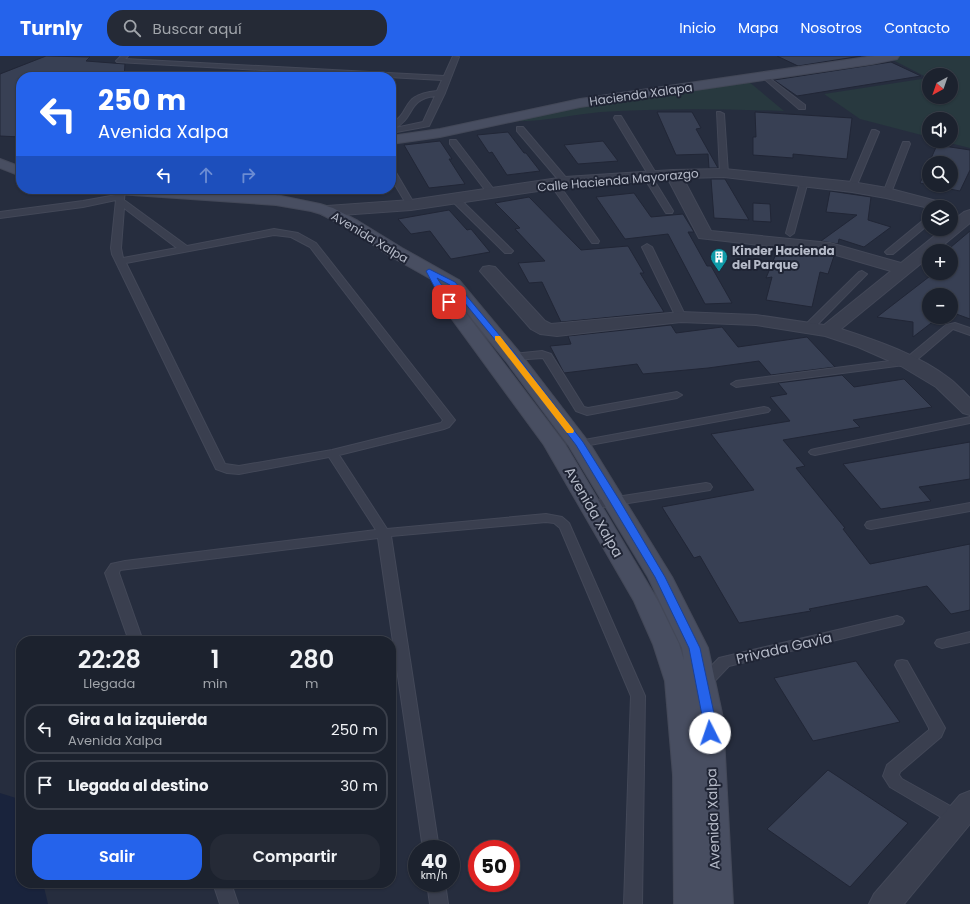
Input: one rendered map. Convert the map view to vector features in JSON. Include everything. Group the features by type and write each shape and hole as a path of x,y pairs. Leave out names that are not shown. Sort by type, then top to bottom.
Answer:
{"main road":[{"name":"Hacienda Xalapa","path":"396,139 440,133 580,103 893,56"},
{"path":"0,163 16,165"},
{"path":"0,163 16,170"},
{"name":"Avenida Xalpa","path":"120,194 273,195 326,211 352,224 429,271 440,292 503,359 568,446 615,501 660,577 695,648 709,718 716,904"},
{"name":"Avenida Xalpa","path":"568,446 591,505 646,601 666,644 678,681 687,775 690,904"}],"street":[{"name":"Calle Hacienda Mayorazgo","path":"326,211 411,205 560,183 650,175 724,173 852,187 887,193 922,202"},
{"path":"673,174 705,235 830,248 903,269"},
{"name":"Calle Hacienda Mayorazgo","path":"352,224 411,205"},
{"path":"958,211 970,214"},
{"path":"828,331 970,214"},
{"path":"489,271 538,326 547,330 681,317 756,320 828,331 865,343 908,362 943,383 970,409"},
{"path":"884,904 964,811"}],"lane":[{"path":"124,56 119,61 331,72"},
{"path":"396,130 426,124 441,93 456,56"},
{"path":"396,75 446,78"},
{"path":"764,76 802,107"},
{"path":"396,124 400,122 415,99 425,95 441,93"},
{"path":"720,114 724,173"},
{"path":"618,118 669,211"},
{"path":"520,129 560,183 595,241"},
{"path":"852,187 875,132"},
{"path":"453,142 492,193"},
{"path":"887,193 906,144"},
{"path":"396,180 411,205"},
{"path":"790,233 804,181"},
{"path":"0,215 83,204 120,194"},
{"path":"120,194 185,249"},
{"path":"120,194 116,248 121,261 220,466 227,469 239,470 332,453 440,427 446,425 449,420 307,239 297,235 274,232 121,261"},
{"path":"455,199 508,251"},
{"path":"890,252 922,226"},
{"path":"647,247 681,317"},
{"path":"808,328 862,274"},
{"path":"736,384 908,362 950,327 955,326 970,332"},
{"path":"503,359 542,354 547,356 580,410 583,412 677,395"},
{"path":"568,446 764,410"},
{"path":"815,452 970,420"},
{"path":"332,453 384,533 430,840"},
{"path":"591,505 706,487"},
{"path":"872,525 970,507"},
{"path":"134,636 112,573 116,567 125,564 384,533 546,518 558,520 565,526 638,696 633,904"},
{"name":"Privada Gavia","path":"703,684 724,662 897,621"},
{"path":"942,643 970,637"},
{"path":"902,665 937,728 936,733 893,769 891,776 896,783 964,811"},
{"path":"678,681 703,684"},
{"path":"224,888 229,904"},
{"path":"437,892 439,904"}],"shaded area":[{"path":"894,56 970,56 970,148 958,145 958,112 922,112 922,135 860,119 824,94 922,79 922,104 958,104 958,68 922,68 922,75 889,58"},
{"path":"748,81 784,111 670,109 601,112 531,121 507,121 591,104"}],"building":[{"path":"46,56 90,57 86,61 125,64 124,72 16,72 16,137 0,136 0,74"},
{"path":"777,56 861,56 798,66"},
{"path":"891,62 921,76 797,96 774,80"},
{"path":"657,112 692,112 701,128 696,129 718,168 709,168 708,154 676,155"},
{"path":"755,112 852,118 847,159 793,154 793,158 753,155 753,137 756,137"},
{"path":"508,132 540,171 507,175 492,152 489,153 477,135"},
{"path":"440,141 452,159 449,159 465,184 429,188 404,145"},
{"path":"603,141 618,161 578,164 564,145"},
{"path":"936,148 957,148 970,150 970,170 960,191 958,191 958,156 932,156"},
{"path":"711,179 725,179 749,220 714,218"},
{"path":"830,191 871,197 868,220 891,227 864,247 839,239 838,244 821,241 857,215 826,212"},
{"path":"634,193 651,217 683,214 694,232 688,232 707,266 711,266 732,303 705,304 668,234 625,239 596,197"},
{"path":"529,197 581,250 628,246 644,273 640,273 664,312 561,322 542,282 529,283 518,263 545,261 515,229 520,228 495,203"},
{"path":"753,203 770,204 771,222 753,221"},
{"path":"449,210 467,230 471,229 490,252 451,259 430,231 411,234 398,219"},
{"path":"970,231 970,319 958,315 958,288 922,288 922,324 930,324 913,337 913,322 877,317 925,280 958,280 958,244 955,244"},
{"path":"778,249 834,256 828,274 820,272 812,307 766,300 772,277 766,278"},
{"path":"671,325 676,333 722,327 738,347 807,337 835,367 771,375 759,361 708,368 643,374 637,364 564,373 550,346 571,344 568,336"},
{"path":"842,375 854,387 904,379 932,407 853,420 860,427 783,440 805,466 796,468 845,528 843,529 870,564 970,544 970,610 951,614 927,586 809,609 811,611 739,623 700,556 694,558 662,507 754,490 711,434 790,421 770,397 787,394 778,383"},
{"path":"970,442 970,479 919,487 931,501 881,509 843,464"},
{"path":"856,661 900,722 813,741 774,678"},
{"path":"828,770 908,823 850,887 767,829"}],"waterway":[{"path":"0,814 16,886"},
{"path":"16,888 20,904"}],"slow traffic":[{"path":"498,338 570,431"}],"place":[{"name":"Kinder Hacienda del Parque","path":"719,272"}],"route":[{"path":"449,302 440,292 429,271 453,284 513,357 580,444 615,501 660,577 695,648 709,718 710,733"}]}
